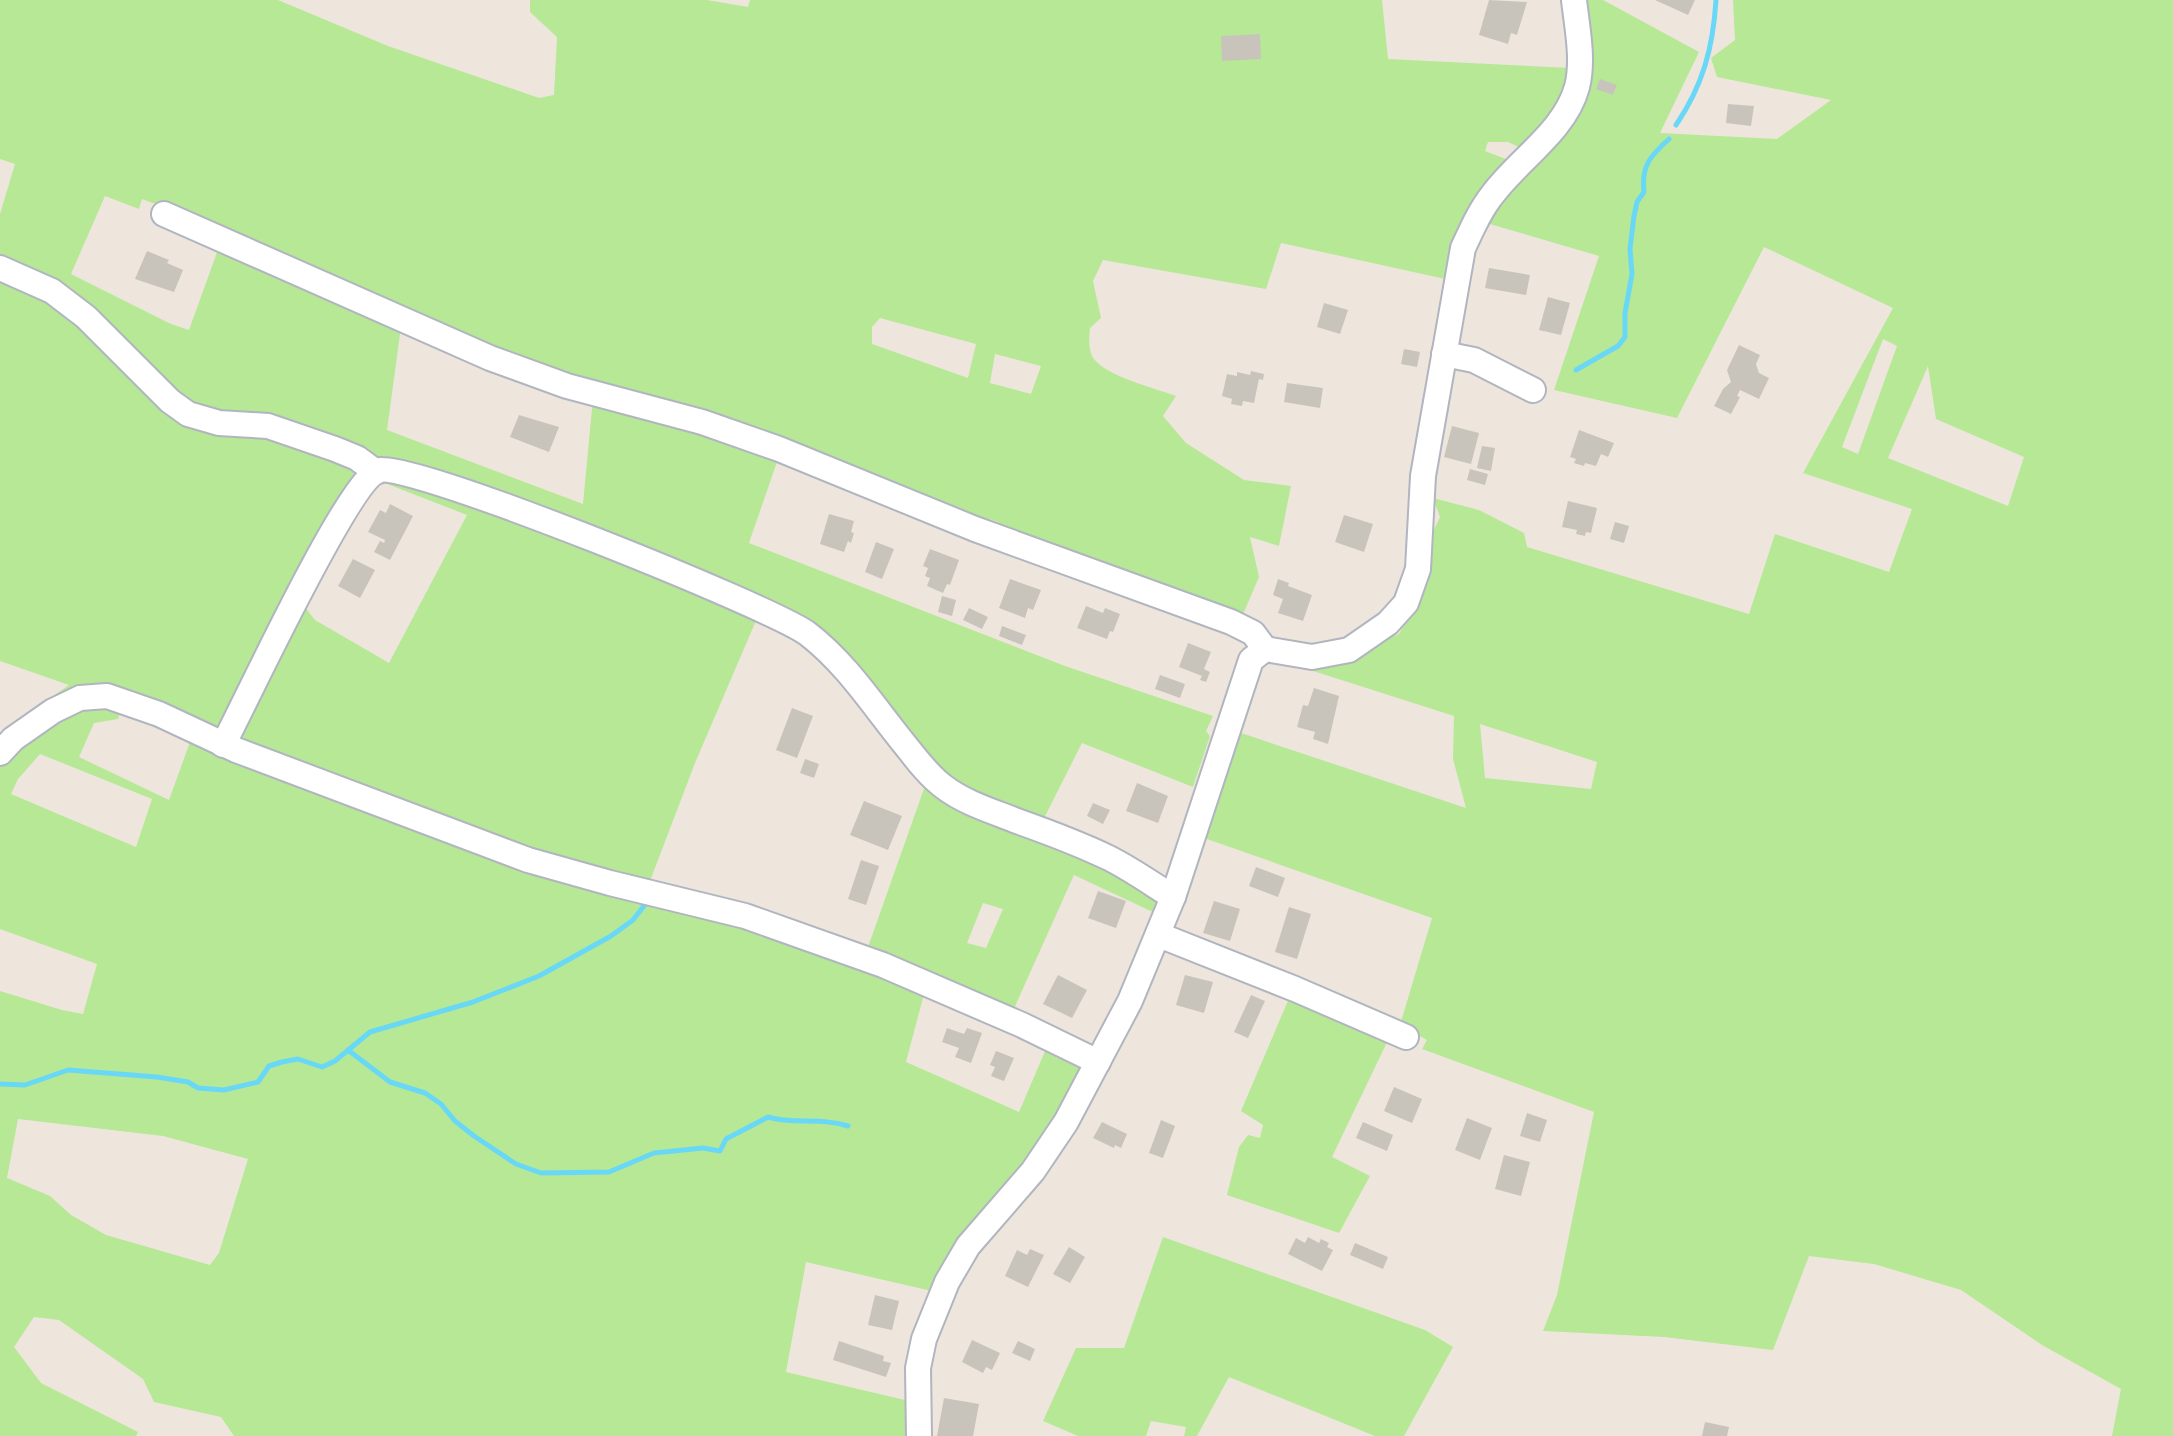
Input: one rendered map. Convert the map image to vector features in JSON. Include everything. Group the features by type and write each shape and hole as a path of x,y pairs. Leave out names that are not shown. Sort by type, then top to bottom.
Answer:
{"street":[{"path":"919,1436 918,1368 924,1339 947,1282 979,1231 1033,1171 1066,1122 1130,1001 1173,897 1247,669 1257,652 1265,649 1312,657 1349,650 1388,623 1406,603 1418,569 1423,476 1463,248 1493,193 1557,123 1570,104 1580,69 1574,0"},
{"path":"164,214 490,358 567,386 702,422 779,449 975,529 1231,622 1253,633 1265,649"},
{"path":"0,268 52,291 86,317 170,401 188,414 219,423 268,426 357,458 376,472"},
{"path":"1444,354 1474,360 1533,390"},
{"path":"223,745 336,526 376,472 394,470 448,485 640,557 804,631 839,660 919,762 943,787 985,809 1111,859 1173,897"},
{"path":"0,753 34,722 68,703 90,696 107,696 159,714 223,745 528,860 745,916 840,949 1022,1025 1098,1062"},
{"path":"1159,935 1406,1037"}],"green space":[{"path":"0,0 278,0 388,46 539,98 554,95 557,37 530,12 530,0 707,0 748,7 750,0 1382,0 1388,59 1571,68 1569,93 1523,149 1508,142 1488,142 1485,151 1511,161 1450,280 1281,243 1266,289 1103,260 1093,281 1101,318 1090,328 1090,348 1094,359 1121,377 1176,396 1163,416 1186,443 1244,480 1291,486 1279,546 1250,537 1259,577 1241,619 1003,527 994,520 976,518 571,381 158,205 142,199 139,209 105,196 71,274 171,324 189,330 220,244 401,327 387,430 583,504 593,398 779,456 749,543 1065,666 1213,716 1206,731 1210,736 1193,787 1082,743 1040,826 948,785 830,644 376,466 218,732 112,690 0,744 0,735 5,730 69,685 0,661 0,214 15,164 0,159","holes":["880,318 976,344 968,378 872,344 872,327","995,354 1041,366 1031,394 990,383"]},
{"path":"1582,0 1603,0 1699,52 1660,133 1777,139 1831,100 1717,77 1711,58 1735,40 1733,0 2173,0 2173,1436 2112,1436 2121,1389 2042,1345 1961,1290 1874,1264 1809,1256 1773,1350 1664,1337 1543,1331 1557,1295 1594,1112 1422,1049 1427,1040 1400,1025 1432,918 1204,838 1238,732 1466,808 1453,759 1454,716 1307,669 1358,654 1371,644 1399,634 1429,579 1433,532 1440,517 1433,498 1479,510 1524,533 1527,547 1749,614 1775,534 1889,572 1912,509 1803,473 1893,308 1764,247 1677,418 1554,390 1599,256 1483,222 1581,102","holes":["1883,339 1897,346 1858,454 1842,447","1928,366 1936,419 2024,457 2008,506 1888,458","1480,724 1597,762 1591,789 1485,778"]},
{"path":"386,476 484,507 758,616 695,763 650,881 580,867 237,739 305,607 315,620 389,663 467,515 377,480"},
{"path":"100,701 120,713 118,719 94,723 79,757 169,800 190,742 711,915 925,990 906,1062 1019,1112 1049,1042 1057,1046 1056,1058 1076,1060 1082,1069 1045,1137 936,1292 806,1262 786,1372 909,1401 911,1436 234,1436 221,1417 154,1402 143,1379 59,1320 34,1317 14,1347 41,1383 138,1432 136,1436 0,1436 0,991 83,1014 97,964 0,929 0,765 38,727","holes":["40,754 152,799 136,847 11,794 18,779","18,1119 163,1136 248,1159 219,1253 210,1265 106,1235 71,1215 50,1196 7,1178"]},
{"path":"926,783 1095,860 1157,898 1155,913 1074,875 1012,1013 867,950","holes":["983,903 1003,909 986,948 967,943"]},
{"path":"1290,996 1389,1038 1332,1157 1370,1176 1339,1233 1227,1195 1239,1147 1248,1135 1260,1138 1263,1125 1241,1111"},
{"path":"1163,1237 1425,1330 1453,1347 1404,1436 1375,1436 1229,1377 1197,1436 1184,1436 1186,1427 1151,1421 1146,1436 1078,1436 1043,1421 1076,1348 1124,1348"}],"building":[{"path":"1489,0 1527,2 1517,35 1511,33 1508,44 1479,35"},
{"path":"1655,0 1695,0 1688,15"},
{"path":"1260,34 1261,59 1222,61 1221,36"},
{"path":"1600,79 1617,85 1613,95 1596,89"},
{"path":"1728,104 1754,106 1751,126 1726,123"},
{"path":"147,251 183,270 174,292 135,279"},
{"path":"1489,268 1530,275 1526,295 1485,288"},
{"path":"1548,297 1570,303 1561,335 1539,330"},
{"path":"1324,303 1348,310 1340,334 1317,327"},
{"path":"1739,345 1760,355 1756,364 1759,373 1769,378 1759,399 1740,390 1737,396 1740,397 1731,414 1714,406 1723,389 1731,382 1727,370"},
{"path":"1404,349 1420,352 1417,367 1401,364"},
{"path":"1251,371 1264,374 1263,380 1259,379 1254,403 1243,401 1242,406 1231,404 1232,399 1222,396 1227,374 1237,376 1237,372 1250,375"},
{"path":"1287,383 1323,388 1320,408 1284,402"},
{"path":"519,415 559,427 549,452 510,437"},
{"path":"1452,426 1479,433 1471,464 1444,457"},
{"path":"1579,430 1614,443 1608,457 1601,454 1596,466 1574,463 1576,459 1570,457"},
{"path":"1482,446 1495,448 1491,471 1477,468"},
{"path":"1470,469 1488,474 1485,485 1467,480"},
{"path":"1568,501 1597,508 1591,533 1586,532 1585,536 1576,534 1577,530 1562,527"},
{"path":"390,504 413,516 390,560 374,552 380,541 384,543 385,540 368,532 380,510 386,513"},
{"path":"829,514 854,521 851,543 848,541 844,552 820,544"},
{"path":"1344,515 1373,524 1364,552 1335,542"},
{"path":"1615,522 1629,526 1624,543 1610,539"},
{"path":"876,542 894,549 882,579 865,572"},
{"path":"930,549 959,560 950,585 947,584 943,593 927,586 930,578 925,576 928,568 923,566"},
{"path":"353,559 375,570 360,598 338,586"},
{"path":"1010,579 1041,590 1033,610 1028,608 1025,618 999,608"},
{"path":"1278,579 1312,595 1303,621 1278,613 1283,599 1273,595"},
{"path":"942,596 956,600 952,616 938,612"},
{"path":"1086,606 1103,613 1105,608 1120,614 1107,639 1077,628"},
{"path":"969,608 988,617 982,629 963,620"},
{"path":"1002,626 1026,635 1022,645 999,636"},
{"path":"1188,643 1211,652 1204,669 1210,672 1206,682 1200,680 1202,676 1179,667"},
{"path":"1160,675 1185,684 1180,698 1155,689"},
{"path":"1314,688 1339,696 1328,744 1313,739 1315,732 1297,727 1303,705 1308,706"},
{"path":"792,708 813,716 797,758 776,750"},
{"path":"805,759 819,764 814,778 800,773"},
{"path":"1137,783 1168,796 1158,823 1126,811"},
{"path":"864,801 902,816 888,850 850,835"},
{"path":"1093,803 1110,810 1103,824 1087,816"},
{"path":"861,860 879,866 866,905 848,899"},
{"path":"1256,867 1285,878 1278,897 1249,886"},
{"path":"1098,891 1126,901 1116,928 1088,918"},
{"path":"1214,901 1240,909 1230,941 1203,933"},
{"path":"1289,907 1311,914 1297,959 1275,952"},
{"path":"1058,975 1087,990 1072,1018 1043,1004"},
{"path":"1185,975 1213,982 1204,1013 1176,1005"},
{"path":"1251,995 1265,1001 1248,1038 1234,1032"},
{"path":"947,1028 964,1034 967,1028 982,1033 971,1063 955,1057 959,1048 942,1042"},
{"path":"996,1051 1014,1058 1004,1081 991,1076 995,1067 990,1065"},
{"path":"1394,1087 1422,1099 1412,1123 1384,1111"},
{"path":"1527,1113 1547,1120 1540,1142 1520,1136"},
{"path":"1467,1118 1492,1128 1480,1160 1455,1150"},
{"path":"1161,1120 1175,1126 1163,1158 1149,1153"},
{"path":"1102,1122 1127,1134 1121,1148 1093,1138"},
{"path":"1363,1122 1393,1135 1387,1151 1356,1138"},
{"path":"1504,1155 1530,1162 1521,1196 1495,1189"},
{"path":"1308,1237 1319,1243 1321,1239 1329,1243 1327,1247 1333,1250 1322,1271 1288,1254 1296,1238 1305,1243"},
{"path":"1355,1243 1388,1257 1383,1269 1350,1255"},
{"path":"1069,1247 1085,1257 1070,1283 1053,1274"},
{"path":"1030,1249 1044,1255 1028,1287 1005,1276 1017,1250 1027,1255"},
{"path":"875,1295 899,1301 892,1330 868,1325"},
{"path":"972,1340 1000,1353 992,1370 986,1367 983,1373 962,1362"},
{"path":"839,1341 884,1356 883,1361 891,1363 886,1377 833,1360"},
{"path":"1018,1341 1035,1349 1030,1361 1012,1353"},
{"path":"944,1398 979,1404 973,1436 937,1436"},
{"path":"1705,1422 1729,1427 1727,1436 1702,1436"}],"waterway":[{"path":"1676,125 1705,66 1716,0"},
{"path":"1576,370 1618,346 1625,337 1625,313 1632,274 1630,249 1637,202 1644,192 1648,162 1669,139"},
{"path":"0,1084 25,1085 68,1070 157,1077 188,1082 198,1088 224,1090 258,1082 269,1066 282,1062 298,1059 322,1067 335,1061 370,1032 473,1002 539,976 611,936 633,920 647,902"},
{"path":"348,1050 390,1082 425,1093 474,1136 516,1164 541,1173 609,1172 654,1153 703,1148 720,1151 726,1139 768,1117 848,1126"}]}
